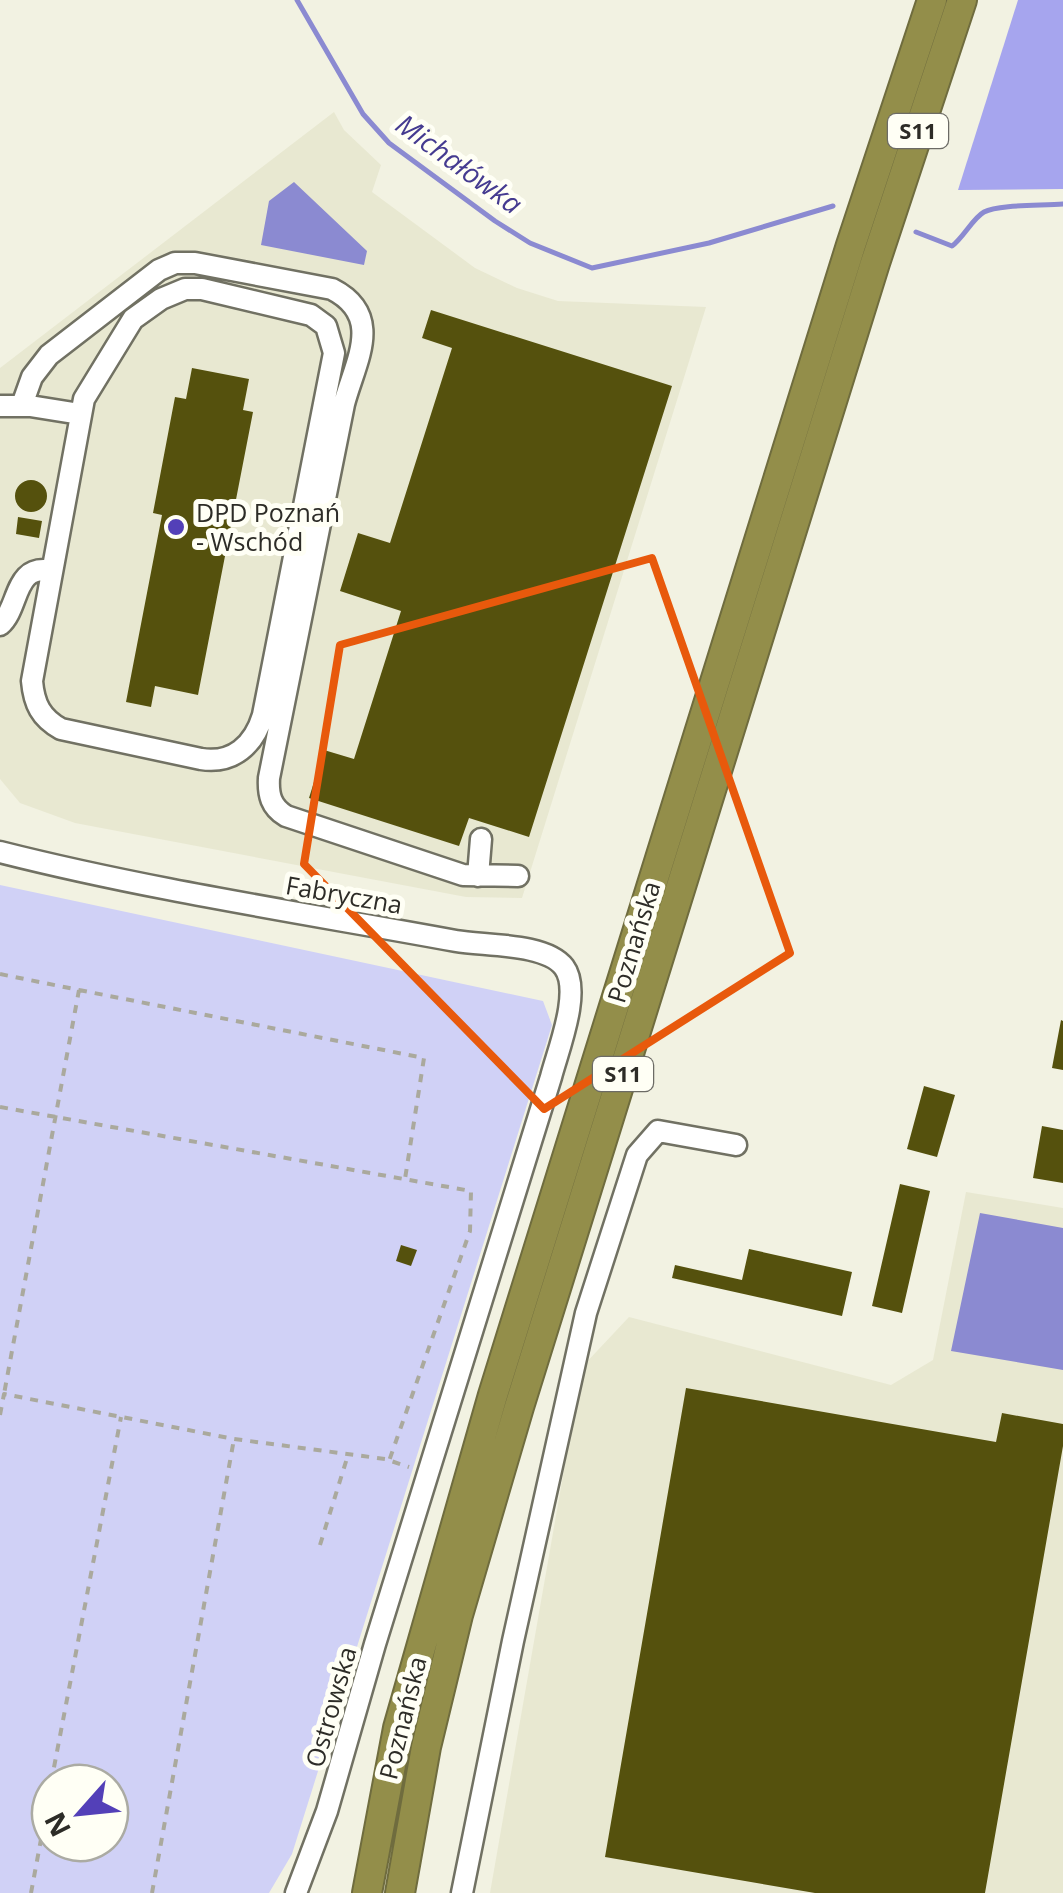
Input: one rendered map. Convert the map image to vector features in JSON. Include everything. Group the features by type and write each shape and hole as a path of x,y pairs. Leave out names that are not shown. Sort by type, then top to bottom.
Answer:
{"highway":[{"name":"Poznańska","path":"366,1889 398,1728 494,1395 845,264 932,0"},
{"name":"Poznańska","path":"400,1893 426,1747 458,1615 508,1444 875,263 962,0"}],"street":[{"path":"22,405 32,376 50,356 150,276 175,263 195,262 332,289 345,297 358,316 363,345 344,404 269,778 269,795 276,809 286,816 453,872 518,876"},
{"path":"202,290 302,311 320,320 333,344 333,362 262,715 257,732 239,752 221,760 72,733 51,724 36,706 32,681 80,414 88,390 128,326 140,313 178,291 202,290"},
{"path":"0,406 22,405 80,414"},
{"path":"0,625 7,619 24,578 36,570 52,570"},
{"path":"478,876 481,839"},
{"name":"Fabryczna","path":"0,852 483,946 542,952 559,962 571,982 570,1005 551,1077"},
{"name":"Ostrowska","path":"296,1893 327,1811 551,1077"},
{"path":"462,1893 586,1313 637,1155 658,1132 736,1146"}],"path":[{"path":"0,974 424,1058 405,1179"},
{"path":"0,1414 79,990"},
{"path":"0,1107 471,1190 470,1230 389,1461"},
{"path":"4,1394 234,1439 389,1461 428,1472"},
{"path":"56,1763 121,1417"},
{"path":"152,1893 234,1439"},
{"path":"320,1545 348,1455"},
{"path":"30,1893 36,1863"}],"highlighted area":[{"path":"652,558 790,953 544,1109 304,864 340,645"}],"shaded area":[{"path":"1018,0 1063,0 1063,189 958,190"},
{"path":"334,112 344,130 381,165 372,192 475,268 517,288 558,301 706,307 522,898 466,897 75,823 20,803 0,779 0,368"},
{"path":"294,182 367,251 364,265 261,245 269,201"},
{"path":"0,885 543,1001 552,1025 292,1854 269,1893 0,1893"},
{"path":"966,1192 1063,1208 1063,1893 490,1893 582,1367 629,1317 891,1385 933,1360"},
{"path":"980,1213 1063,1228 1063,1370 951,1351"}],"building":[{"path":"431,310 672,386 529,837 469,818 459,846 309,798 324,750 354,759 401,611 340,591 358,533 390,543 452,348 422,338"},
{"path":"192,368 249,379 243,410 253,412 198,695 155,686 151,707 126,702 162,515 153,513 175,397 186,399"},
{"path":"31,480 42,485 47,496 42,507 31,512 20,507 15,496 20,485"},
{"path":"18,517 42,521 39,538 16,534"},
{"path":"1063,1021 1063,1070 1052,1068"},
{"path":"924,1086 955,1095 937,1157 907,1149"},
{"path":"1042,1126 1063,1130 1063,1183 1033,1178"},
{"path":"900,1184 930,1191 902,1313 872,1306"},
{"path":"401,1245 417,1250 411,1266 396,1261"},
{"path":"749,1249 852,1272 842,1316 672,1278 675,1265 742,1280"},
{"path":"686,1388 996,1442 1002,1413 1063,1424 1063,1446 985,1893 815,1893 605,1857"}],"waterway":[{"name":"Michałówka","path":"297,0 363,114 389,143 530,243 592,268 709,243 833,206"},
{"name":"Michałówka","path":"916,232 952,246 976,219 991,209 1063,204"}],"place":[{"name":"DPD Poznań - Wschód","path":"176,527"}]}
